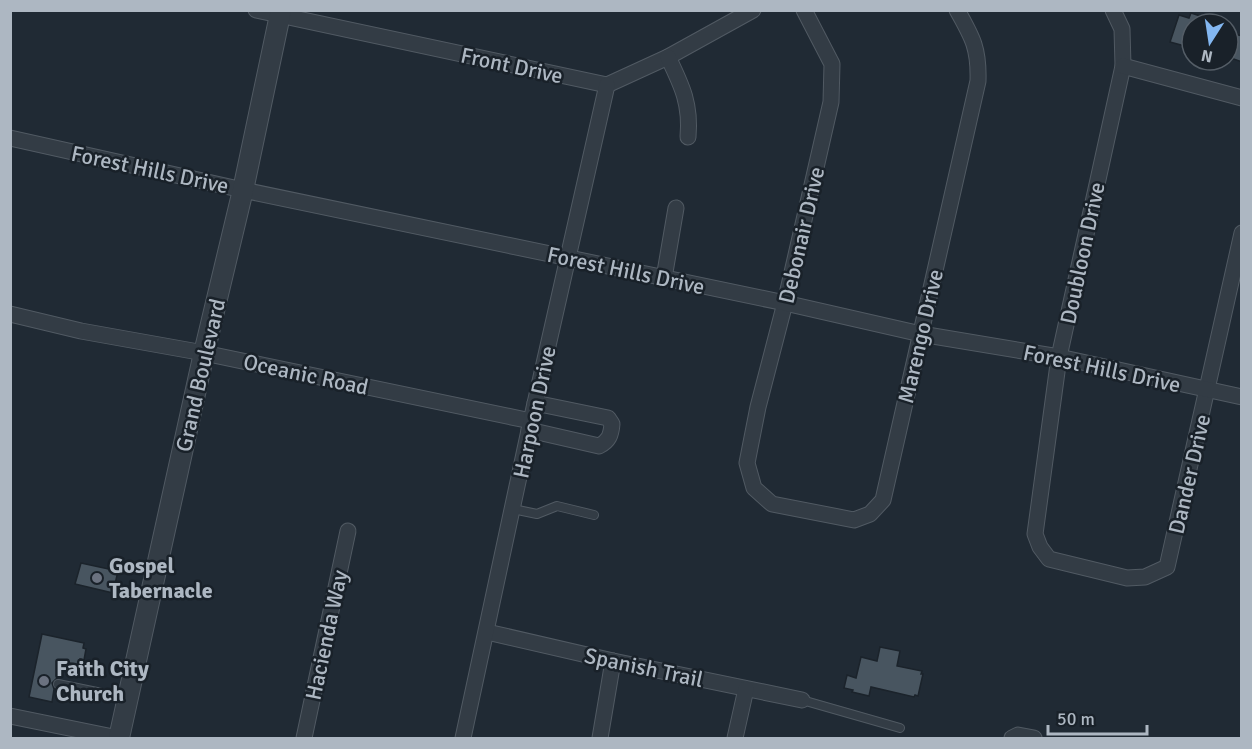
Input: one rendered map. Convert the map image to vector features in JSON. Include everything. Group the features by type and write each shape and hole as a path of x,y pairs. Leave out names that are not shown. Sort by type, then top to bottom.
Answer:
{"street":[{"name":"Front Drive","path":"256,10 280,13 607,85"},
{"path":"607,85 668,57 753,10"},
{"name":"Debonair Drive","path":"747,463 758,407 785,303 831,102 832,64 804,10"},
{"name":"Marengo Drive","path":"747,463 754,488 772,504 854,520 870,514 883,500 978,81 979,63 974,40 957,10"},
{"name":"Doubloon Drive","path":"1035,534 1059,357 1123,66 1122,29 1113,10"},
{"name":"Grand Boulevard","path":"118,738 243,190 280,13"},
{"path":"668,57 686,95 690,120 687,137"},
{"path":"1123,66 1242,98"},
{"name":"Harpoon Drive","path":"463,738 535,403 607,85"},
{"name":"Forest Hills Drive","path":"10,138 243,190 785,303 921,334 1059,357 1242,397"},
{"path":"664,278 676,208"},
{"name":"Dander Drive","path":"1035,534 1040,547 1049,559 1127,578 1145,577 1167,567 1242,233"},
{"name":"Oceanic Road","path":"10,314 81,331 204,353 530,426 599,446 607,442 611,435 612,424 608,418 535,403"},
{"name":"Hacienda Way","path":"304,738 348,531"},
{"name":"Spanish Trail","path":"487,632 802,700"},
{"path":"600,738 613,661"},
{"path":"735,738 746,689"},
{"path":"10,716 118,738"},
{"path":"1012,738 1018,735 1034,738"}],"lane":[{"path":"513,509 537,514 557,506 594,515"},
{"path":"58,684 128,698"},
{"path":"802,700 900,728"}],"building":[{"path":"1180,15 1180,45 1170,42"},
{"path":"1240,35 1242,36 1242,62 1240,61"},
{"name":"Gospel Tabernacle","path":"81,563 118,571 113,593 75,584"},
{"name":"Faith City Church","path":"42,634 84,643 83,648 86,649 84,660 80,659 79,665 60,661 57,678 52,683 54,689 52,702 29,697"},
{"path":"880,647 900,651 897,666 922,671 918,696 871,687 869,696 844,688 847,675 856,678 861,657 877,661"}],"place":[{"name":"Gospel Tabernacle","path":"97,578"},
{"name":"Faith City Church","path":"44,681"}]}
